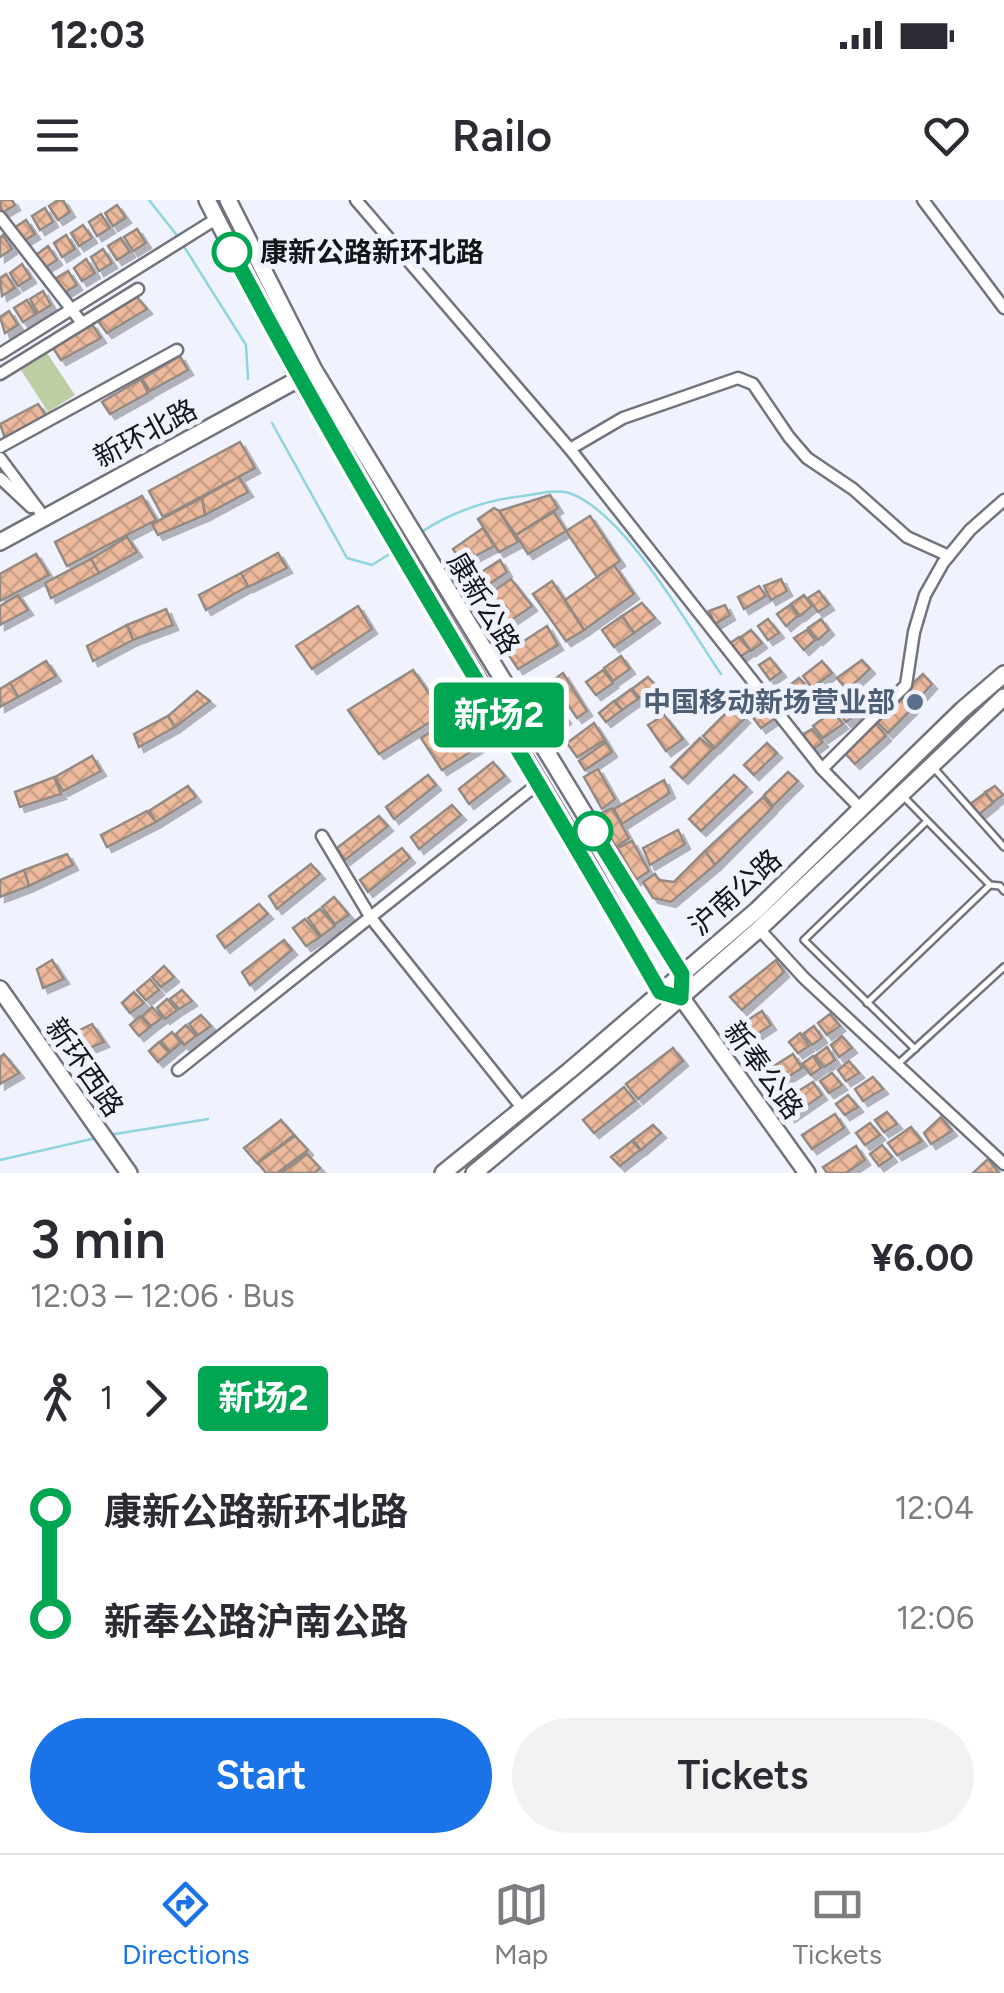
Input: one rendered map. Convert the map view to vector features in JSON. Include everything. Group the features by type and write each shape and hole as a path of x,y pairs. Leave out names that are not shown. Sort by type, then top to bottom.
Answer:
{"main road":[{"name":"康新公路","path":"207,200 298,379 660,992"},
{"name":"康新公路","path":"234,202 314,370 682,974"},
{"name":"新环北路","path":"0,542 314,370"},
{"name":"沪南公路","path":"443,1173 523,1110 757,910 1004,674"},
{"name":"沪南公路","path":"474,1173 759,928 1004,697"},
{"path":"660,992 681,998 682,974"},
{"name":"新环西路","path":"0,990 129,1173"},
{"name":"新奉公路","path":"681,998 806,1173"}],"street":[{"path":"356,200 570,449 822,769 860,808"},
{"path":"923,200 1004,308"},
{"path":"0,217 82,324"},
{"path":"0,354 216,219"},
{"path":"994,294 1004,286"},
{"path":"0,374 138,288"},
{"path":"0,447 177,350"},
{"path":"570,449 622,418 746,378 806,458 852,489 907,537 949,556"},
{"path":"0,458 44,517"},
{"path":"0,478 44,517"},
{"path":"822,769 906,685 914,632 926,596 949,556 970,530 1004,500"},
{"path":"178,1070 540,783"},
{"path":"322,836 371,918 523,1110"},
{"path":"759,928 804,978 1004,1164"}],"lane":[{"path":"931,765 1004,847"},
{"path":"900,794 990,885 1000,886 1004,891"},
{"path":"915,1049 804,940 928,822"},
{"path":"867,1002 990,885"},
{"path":"898,1064 1004,967"}],"green space":[{"path":"47,353 75,395 48,412 21,370"}],"building":[{"path":"0,200 12,200 15,205 2,213"},
{"path":"63,200 70,212 58,220 49,206"},
{"path":"117,205 126,218 113,226 105,213"},
{"path":"45,208 53,222 40,230 32,216"},
{"path":"101,214 110,228 97,236 89,222"},
{"path":"26,220 35,234 22,242 14,228"},
{"path":"83,225 92,238 79,246 71,233"},
{"path":"137,229 146,243 133,251 124,237"},
{"path":"3,235 12,249 0,257 0,238"},
{"path":"66,235 75,249 62,257 54,243"},
{"path":"121,238 130,252 117,260 108,246"},
{"path":"48,246 57,260 44,268 36,255"},
{"path":"103,249 112,263 99,271 91,257"},
{"path":"86,259 95,273 82,281 74,268"},
{"path":"22,264 31,278 18,286 10,273"},
{"path":"68,271 77,285 64,293 55,279"},
{"path":"6,274 15,288 2,296 0,278"},
{"path":"43,291 51,305 38,313 30,299"},
{"path":"136,296 147,309 107,333 98,321"},
{"path":"27,300 36,314 23,322 14,308"},
{"path":"9,311 18,325 5,333 0,317"},
{"path":"92,324 101,338 61,360 53,348"},
{"path":"180,356 188,370 150,391 142,379"},
{"path":"141,379 148,393 110,414 102,402"},
{"path":"38,404 47,417 5,438 0,424"},
{"path":"240,442 255,468 163,517 149,491"},
{"path":"239,477 248,492 205,515 202,498"},
{"path":"550,495 558,508 516,535 499,511"},
{"path":"142,496 156,520 67,566 55,542"},
{"path":"202,498 205,515 158,535 152,524"},
{"path":"494,508 518,542 499,552 478,519"},
{"path":"554,512 566,531 528,554 516,535"},
{"path":"590,516 620,561 597,577 566,531"},
{"path":"483,528 494,546 462,563 453,549"},
{"path":"127,537 137,552 99,573 91,559"},
{"path":"278,553 287,568 248,587 241,573"},
{"path":"36,554 49,575 0,601 0,574"},
{"path":"91,559 99,573 51,598 45,583"},
{"path":"500,560 507,572 470,597 463,584"},
{"path":"614,565 634,594 584,630 565,600"},
{"path":"241,573 248,586 206,610 199,595"},
{"path":"511,579 532,606 492,633 473,605"},
{"path":"781,579 787,591 771,600 764,586"},
{"path":"552,581 584,630 566,641 533,594"},
{"path":"759,586 766,596 744,609 738,597"},
{"path":"819,591 829,605 818,612 808,598"},
{"path":"18,595 28,610 0,625 0,606"},
{"path":"804,595 812,606 800,616 791,604"},
{"path":"642,603 655,618 634,633 622,616"},
{"path":"725,605 730,615 715,624 709,611"},
{"path":"790,605 798,616 786,626 777,614"},
{"path":"358,606 372,629 312,669 296,646"},
{"path":"166,609 173,625 133,640 127,625"},
{"path":"622,616 634,633 614,647 602,630"},
{"path":"768,619 779,633 768,640 758,626"},
{"path":"821,619 829,630 818,640 808,628"},
{"path":"127,625 133,640 93,661 87,646"},
{"path":"547,626 558,645 518,669 507,652"},
{"path":"751,630 762,643 751,651 741,637"},
{"path":"807,630 815,640 804,650 794,638"},
{"path":"739,637 750,650 739,658 729,644"},
{"path":"621,656 630,669 613,681 604,668"},
{"path":"770,658 781,672 770,680 759,665"},
{"path":"862,660 870,669 847,690 837,678"},
{"path":"46,661 56,676 18,697 10,683"},
{"path":"822,661 832,673 812,688 803,676"},
{"path":"413,670 443,714 379,754 348,710"},
{"path":"603,670 613,683 596,695 586,682"},
{"path":"563,673 587,711 577,718 552,681"},
{"path":"923,674 932,684 914,704 903,692"},
{"path":"648,677 656,686 640,698 632,689"},
{"path":"799,678 810,689 794,701 785,689"},
{"path":"541,682 566,719 555,726 530,689"},
{"path":"10,683 18,697 0,707 0,689"},
{"path":"631,689 638,699 622,710 615,701"},
{"path":"785,689 794,701 780,712 770,700"},
{"path":"197,691 210,701 175,727 168,716"},
{"path":"856,695 866,707 846,722 837,710"},
{"path":"903,698 913,708 888,733 877,722"},
{"path":"614,701 622,710 606,722 599,713"},
{"path":"766,706 777,717 761,728 752,716"},
{"path":"732,707 745,718 715,748 703,736"},
{"path":"833,711 843,724 823,738 813,726"},
{"path":"459,713 482,745 442,770 421,738"},
{"path":"664,715 683,739 666,751 648,725"},
{"path":"168,716 175,727 139,747 134,734"},
{"path":"594,723 605,740 577,757 567,743"},
{"path":"876,724 886,736 855,764 844,752"},
{"path":"812,729 823,742 812,750 802,735"},
{"path":"700,738 713,749 683,779 671,767"},
{"path":"606,742 612,752 585,770 579,761"},
{"path":"767,743 777,753 754,775 744,765"},
{"path":"92,756 101,771 63,791 55,777"},
{"path":"493,762 505,776 469,804 459,789"},
{"path":"598,769 615,799 602,809 584,777"},
{"path":"788,772 798,781 773,806 764,795"},
{"path":"428,775 436,785 394,819 386,807"},
{"path":"734,775 747,787 701,831 689,819"},
{"path":"54,777 61,794 20,807 15,792"},
{"path":"664,780 670,793 622,824 614,809"},
{"path":"188,786 196,797 156,822 149,811"},
{"path":"995,786 1003,795 993,802 985,792"},
{"path":"985,793 993,803 977,816 969,805"},
{"path":"763,797 772,808 715,865 705,851"},
{"path":"452,805 461,815 419,849 411,837"},
{"path":"612,808 629,838 616,847 597,815"},
{"path":"147,811 156,822 107,847 101,835"},
{"path":"379,816 388,826 345,860 337,848"},
{"path":"678,830 685,844 650,865 643,848"},
{"path":"632,841 649,871 636,880 618,848"},
{"path":"402,848 410,858 368,892 360,880"},
{"path":"705,851 715,865 671,902 653,898 643,882 655,874 659,880 674,882"},
{"path":"67,854 73,865 29,886 24,870"},
{"path":"311,864 320,874 277,909 269,896"},
{"path":"24,870 29,886 0,897 0,880"},
{"path":"334,897 349,915 335,924 322,907"},
{"path":"259,904 268,914 225,948 217,936"},
{"path":"320,909 335,926 321,936 308,918"},
{"path":"305,919 320,937 306,946 293,928"},
{"path":"284,940 292,950 250,985 242,972"},
{"path":"52,960 64,979 43,988 37,969"},
{"path":"776,960 784,972 742,1010 730,997"},
{"path":"164,966 174,977 161,987 152,977"},
{"path":"150,979 159,990 146,1000 137,990"},
{"path":"182,990 192,1001 179,1009 170,999"},
{"path":"134,992 144,1003 130,1013 122,1003"},
{"path":"167,999 177,1010 165,1019 157,1008"},
{"path":"152,1007 162,1018 151,1026 142,1016"},
{"path":"762,1011 771,1025 739,1046 729,1032"},
{"path":"830,1014 840,1026 827,1035 818,1023"},
{"path":"201,1015 211,1026 198,1035 189,1024"},
{"path":"140,1016 150,1027 139,1036 130,1025"},
{"path":"92,1024 104,1042 82,1051 76,1032"},
{"path":"186,1025 196,1036 184,1045 176,1034"},
{"path":"814,1026 822,1038 812,1045 803,1034"},
{"path":"172,1032 181,1043 170,1052 161,1041"},
{"path":"800,1033 809,1046 798,1053 789,1042"},
{"path":"842,1036 852,1048 839,1057 831,1045"},
{"path":"159,1042 169,1053 158,1062 149,1051"},
{"path":"827,1047 835,1060 824,1067 815,1056"},
{"path":"673,1048 683,1061 638,1099 626,1084"},
{"path":"4,1054 19,1073 0,1084 0,1057"},
{"path":"793,1054 802,1068 769,1089 760,1075"},
{"path":"813,1056 821,1068 811,1075 802,1064"},
{"path":"849,1061 859,1073 846,1081 838,1070"},
{"path":"832,1073 842,1085 829,1093 820,1081"},
{"path":"873,1077 883,1089 863,1101 855,1089"},
{"path":"813,1082 822,1095 790,1117 781,1102"},
{"path":"624,1087 635,1101 594,1133 583,1120"},
{"path":"848,1095 858,1107 845,1115 836,1104"},
{"path":"887,1112 897,1124 884,1132 875,1120"},
{"path":"835,1114 844,1128 812,1149 802,1135"},
{"path":"941,1117 952,1131 931,1144 924,1133"},
{"path":"281,1120 294,1135 257,1163 244,1148"},
{"path":"870,1123 880,1135 865,1145 856,1133"},
{"path":"653,1125 661,1133 641,1150 633,1140"},
{"path":"911,1127 922,1141 897,1155 888,1143"},
{"path":"295,1136 308,1150 277,1173 266,1173 258,1163"},
{"path":"632,1141 640,1150 620,1166 611,1157"},
{"path":"882,1145 892,1157 879,1166 870,1154"},
{"path":"856,1146 865,1160 846,1173 827,1173 823,1167"},
{"path":"307,1154 320,1168 314,1173 281,1173"},
{"path":"988,1159 999,1173 973,1173"}],"waterway":[{"path":"149,200 179,238"},
{"path":"183,245 246,345 248,379"},
{"path":"272,423 347,558 372,565 391,553"},
{"path":"423,531 483,504 547,492 569,493 612,522 633,546 721,674"},
{"path":"109,1135 208,1119"},
{"path":"0,1160 96,1138"}],"bus line":[{"name":"新场2","path":"232,252 298,379 588,864 660,992 681,998 682,974 593,831"}],"place":[{"name":"康新公路新环北路","path":"232,252"},
{"name":"中国移动新场营业部","path":"915,702"}]}
